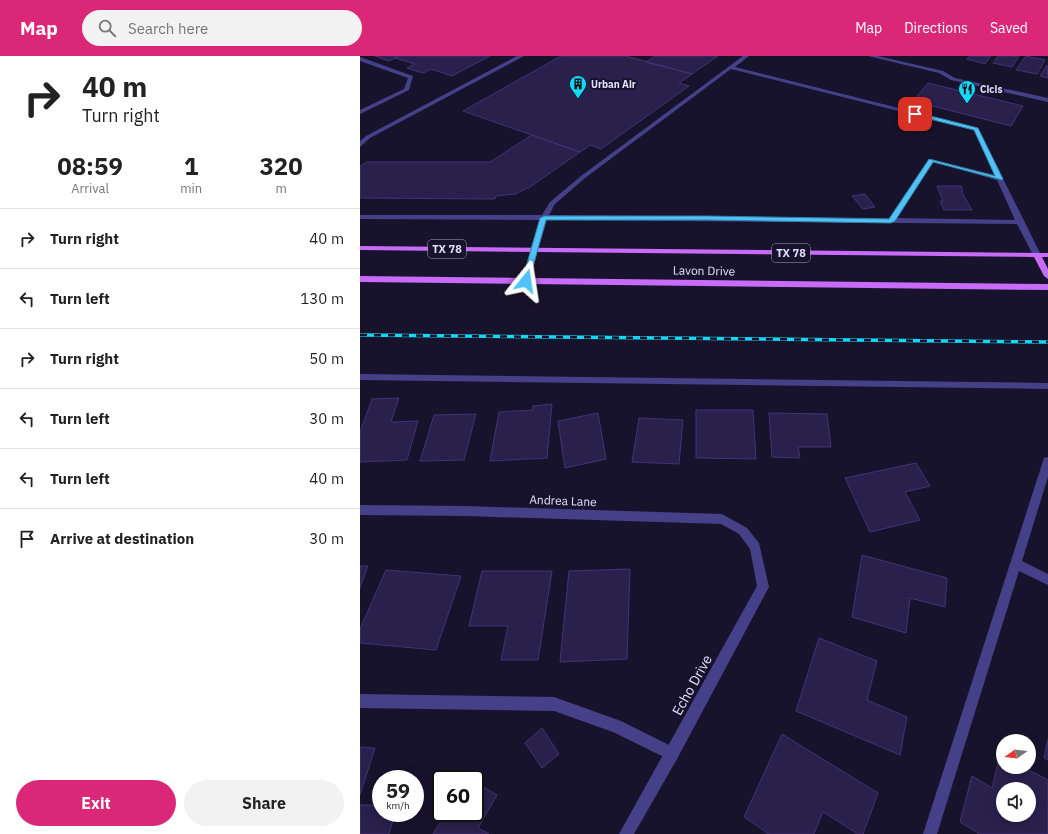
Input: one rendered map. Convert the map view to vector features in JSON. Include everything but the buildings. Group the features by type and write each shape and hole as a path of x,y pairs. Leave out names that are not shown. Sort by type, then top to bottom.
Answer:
{"main road":[{"name":"Lavon Drive","path":"360,248 1048,255"},
{"path":"526,281 534,250"},
{"path":"1037,255 1048,276"},
{"name":"Lavon Drive","path":"360,279 1048,287"}],"street":[{"path":"360,145 368,137 521,56"},
{"path":"534,250 544,218 552,203 583,177 732,68 746,56"},
{"path":"871,56 941,72 953,79 1048,100"},
{"path":"360,59 411,77 406,90 360,112"},
{"path":"732,68 976,129 1037,255"},
{"path":"891,221 932,160 1000,179"},
{"path":"360,217 707,218 1020,222"},
{"path":"360,377 1048,386"},
{"path":"930,834 1048,461"},
{"name":"Andrea Lane","path":"360,510 472,511 722,519 743,531 755,547"},
{"name":"Echo Drive","path":"626,834 672,754 763,587 755,547"},
{"path":"1015,563 1048,580"},
{"path":"360,701 554,704 616,726 672,754"}],"railway":[{"path":"360,335 1048,342"}],"place":[{"name":"Urban Air","path":"578,99"},
{"name":"Cicis","path":"967,104"}],"route":[{"path":"526,281 544,218 707,218 891,221 932,160 1000,179 976,129 915,114"}]}
